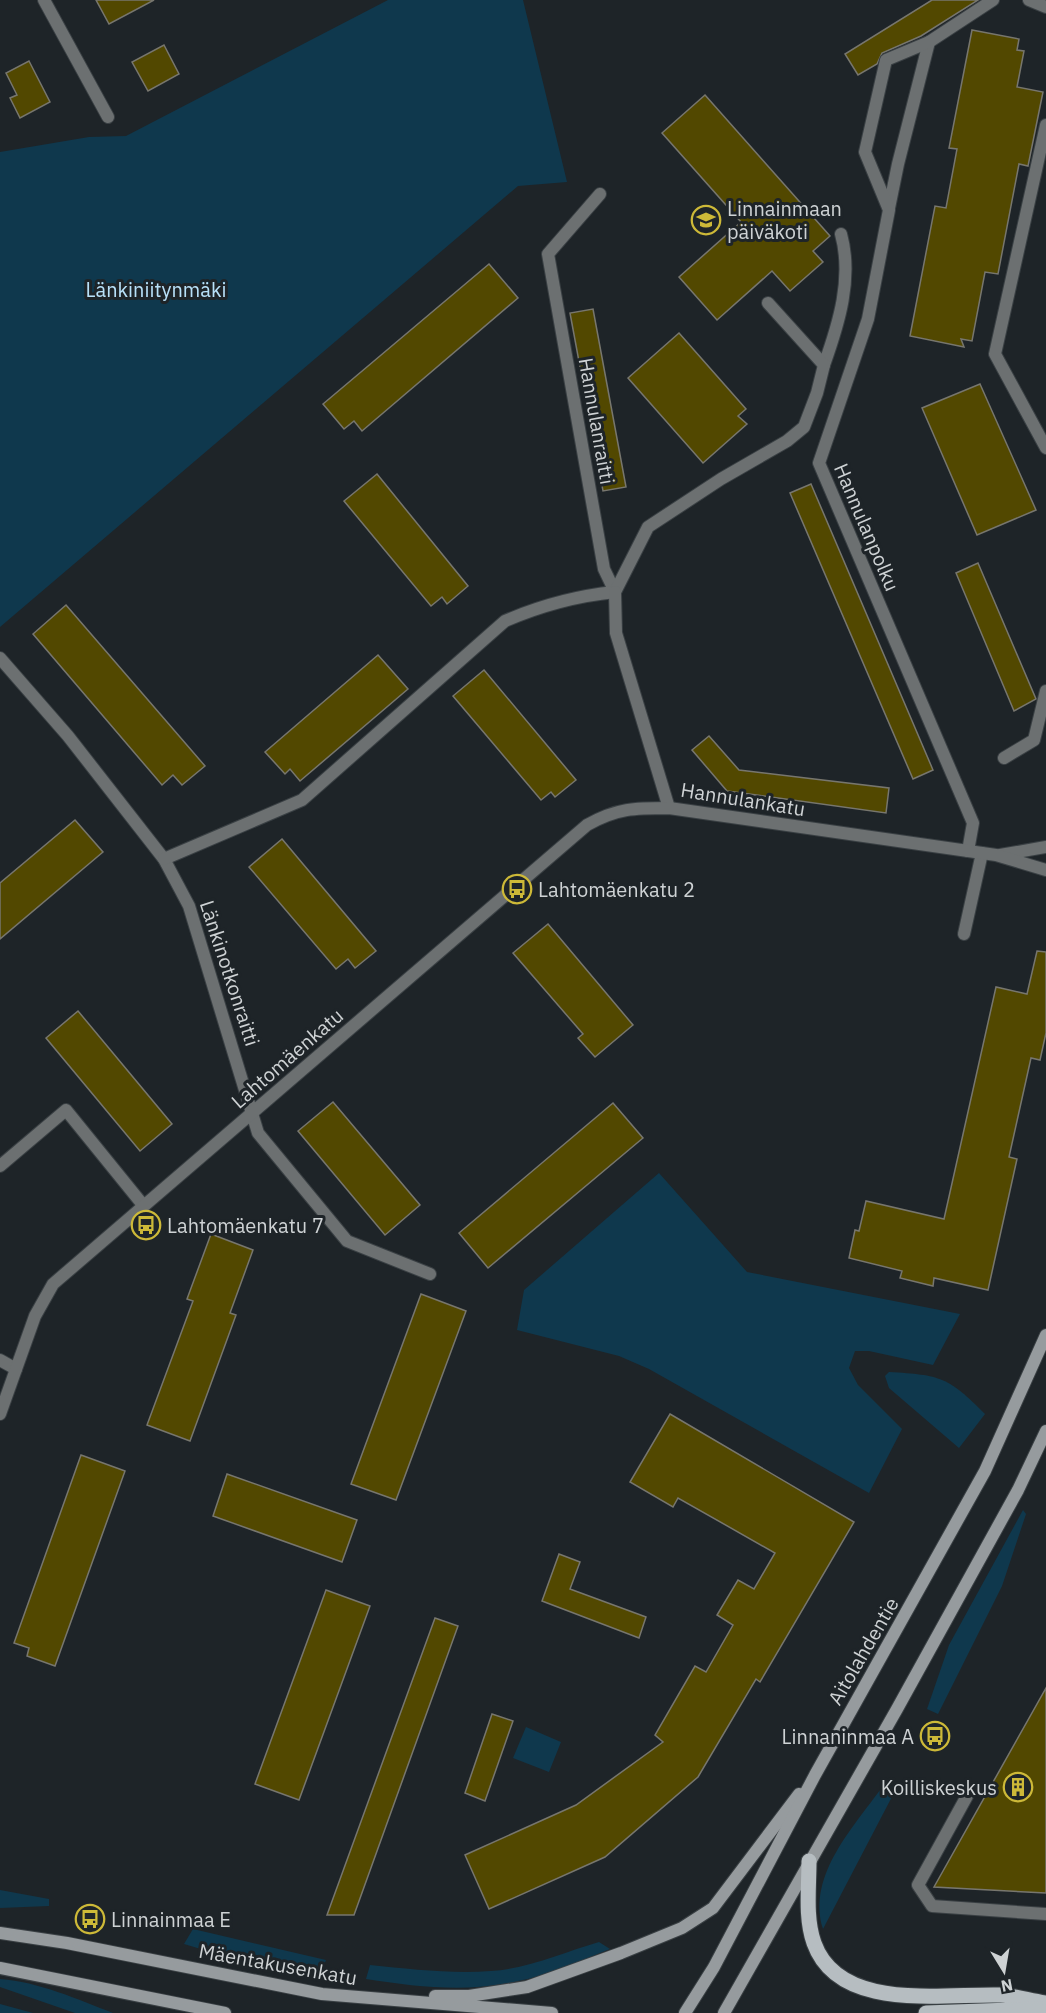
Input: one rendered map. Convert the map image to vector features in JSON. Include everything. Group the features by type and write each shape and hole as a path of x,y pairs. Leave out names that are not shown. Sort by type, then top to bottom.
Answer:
{"main road":[{"name":"Aitolahdentie","path":"686,2013 714,1967 816,1775 985,1470 1046,1335"},
{"path":"723,2013 897,1709 1018,1490 1046,1431"},
{"path":"343,1996 469,1996 527,1987 601,1961 682,1928 713,1908 764,1838 816,1775"},
{"path":"809,1861 809,1919 814,1944 827,1965 847,1980 883,1995 1003,1995 1046,2003"},
{"name":"Mäentakusenkatu","path":"0,1934 67,1942 203,1971 343,1996 552,2013"},
{"path":"0,1968 225,2013"},
{"path":"926,2013 1046,2008"}],"street":[{"path":"44,0 108,117"},
{"path":"889,210 865,152 886,60 929,42 993,0"},
{"path":"1029,0 1046,7"},
{"name":"Hannulanpolku","path":"929,42 898,164 868,319 819,463 973,823 968,851"},
{"path":"1046,125 995,354 1046,448"},
{"name":"Hannulanraitti","path":"600,194 548,254 604,569 615,592"},
{"path":"164,859 302,800 506,621 538,607 578,595 615,592 648,527 721,479 787,441 804,426 817,393 845,294 845,248 841,234"},
{"path":"768,303 824,365"},
{"name":"Hannulankatu","path":"615,592 616,633 669,808 996,855 1046,870"},
{"name":"Länkinotkonraitti","path":"0,658 68,736 164,859 189,906 258,1133 347,1240 430,1274"},
{"path":"1004,759 1034,741 1046,692"},
{"name":"Lahtomäenkatu","path":"0,1414 35,1316 53,1284 587,825 606,814 629,808 669,808"},
{"name":"Hannulankatu","path":"996,855 1046,847"},
{"path":"964,934 982,853"},
{"path":"0,1166 66,1110 143,1205"},
{"path":"0,1360 16,1369"},
{"path":"967,1796 918,1885 932,1906 1046,1914"}],"green space":[{"name":"Länkiniitynmäki","path":"388,0 523,0 567,182 518,186 0,627 0,152 89,137 126,136"},
{"path":"659,1173 747,1272 960,1314 933,1365 869,1351 855,1351 849,1368 858,1385 902,1429 869,1493 649,1369 619,1356 517,1330 524,1290"},
{"path":"889,1372 943,1380 962,1392 985,1414 959,1448 889,1388 885,1376"},
{"path":"1023,1510 1026,1514 1002,1586 938,1714 927,1709 949,1645"},
{"path":"526,1727 561,1742 549,1772 513,1758"},
{"path":"885,1783 896,1789 823,1929 820,1909 821,1889 828,1870 848,1833"},
{"path":"0,1890 49,1899 49,1906 0,1908"},
{"path":"193,1929 326,1960 321,1973 231,1958 184,1944"},
{"path":"599,1942 610,1949 542,1975 499,1985 442,1988 366,1979 370,1965 446,1971 505,1970 532,1964"},
{"path":"0,1979 43,1987 113,2013 75,2013 0,1987"},
{"path":"0,2004 33,2013 0,2013"}],"building":[{"path":"96,0 154,0 109,24"},
{"path":"932,0 978,0 921,36 882,53 877,64 858,75 845,54"},
{"path":"972,30 1019,39 1017,50 1024,51 1017,87 1043,92 1028,166 1019,164 998,274 985,272 972,341 961,339 964,347 910,336 935,206 946,208 957,149 949,148"},
{"path":"164,45 179,74 148,91 132,62"},
{"path":"29,61 50,102 20,118 10,98 17,95 6,73"},
{"path":"705,95 830,236 813,251 823,262 790,291 772,271 717,320 679,277 741,222 662,133"},
{"path":"489,264 518,298 362,431 354,421 344,429 323,404"},
{"path":"593,309 626,487 603,491 570,313"},
{"path":"679,333 746,409 738,416 747,424 703,463 628,378"},
{"path":"980,384 1036,510 977,535 922,408"},
{"path":"377,474 468,586 447,604 442,597 431,606 344,501"},
{"path":"811,484 933,770 913,779 790,493"},
{"path":"978,563 1036,699 1014,711 956,573"},
{"path":"66,605 205,766 182,785 173,775 162,785 33,634"},
{"path":"378,655 408,689 300,781 290,769 285,774 265,752"},
{"path":"484,670 576,780 555,797 551,792 541,800 453,696"},
{"path":"709,736 739,770 889,788 886,813 727,791 692,750"},
{"path":"75,820 103,852 0,939 0,883"},
{"path":"282,839 376,951 355,968 348,959 336,969 249,867"},
{"path":"548,924 633,1025 595,1057 578,1038 583,1034 513,953"},
{"path":"1037,951 1046,952 1046,1033 1040,1060 1031,1058 1009,1157 1017,1159 988,1290 934,1278 933,1286 900,1278 902,1271 849,1258 855,1230 859,1231 866,1201 944,1219 996,987 1027,994"},
{"path":"78,1011 172,1124 140,1151 46,1038"},
{"path":"333,1102 420,1205 385,1235 298,1131"},
{"path":"613,1103 643,1138 488,1268 459,1233"},
{"path":"211,1234 253,1250 230,1313 236,1315 190,1441 147,1425 193,1301 187,1299"},
{"path":"421,1294 466,1311 396,1500 351,1484"},
{"path":"670,1414 854,1522 760,1682 756,1679 698,1777 605,1857 489,1909 465,1855 576,1805 663,1742 655,1735 695,1666 706,1672 733,1625 717,1615 738,1580 754,1589 775,1553 678,1498 673,1507 630,1482"},
{"path":"81,1455 125,1471 55,1666 27,1656 29,1648 14,1643"},
{"path":"227,1474 357,1520 342,1562 213,1516"},
{"path":"559,1554 580,1562 570,1589 646,1617 639,1638 542,1601"},
{"path":"326,1590 370,1606 299,1800 255,1784"},
{"path":"435,1618 458,1626 354,1915 327,1915"},
{"name":"Koilliskeskus","path":"1046,1688 1046,1893 934,1887"},
{"path":"492,1714 513,1721 485,1801 465,1793"}],"place":[{"name":"Linnainmaan päiväkoti","path":"706,220"},
{"name":"Lahtomäenkatu 2","path":"517,889"},
{"name":"Lahtomäenkatu 7","path":"146,1225"},
{"name":"Linnaninmaa A","path":"935,1736"},
{"name":"Koilliskeskus","path":"1018,1787"},
{"name":"Linnainmaa E","path":"90,1919"}]}
